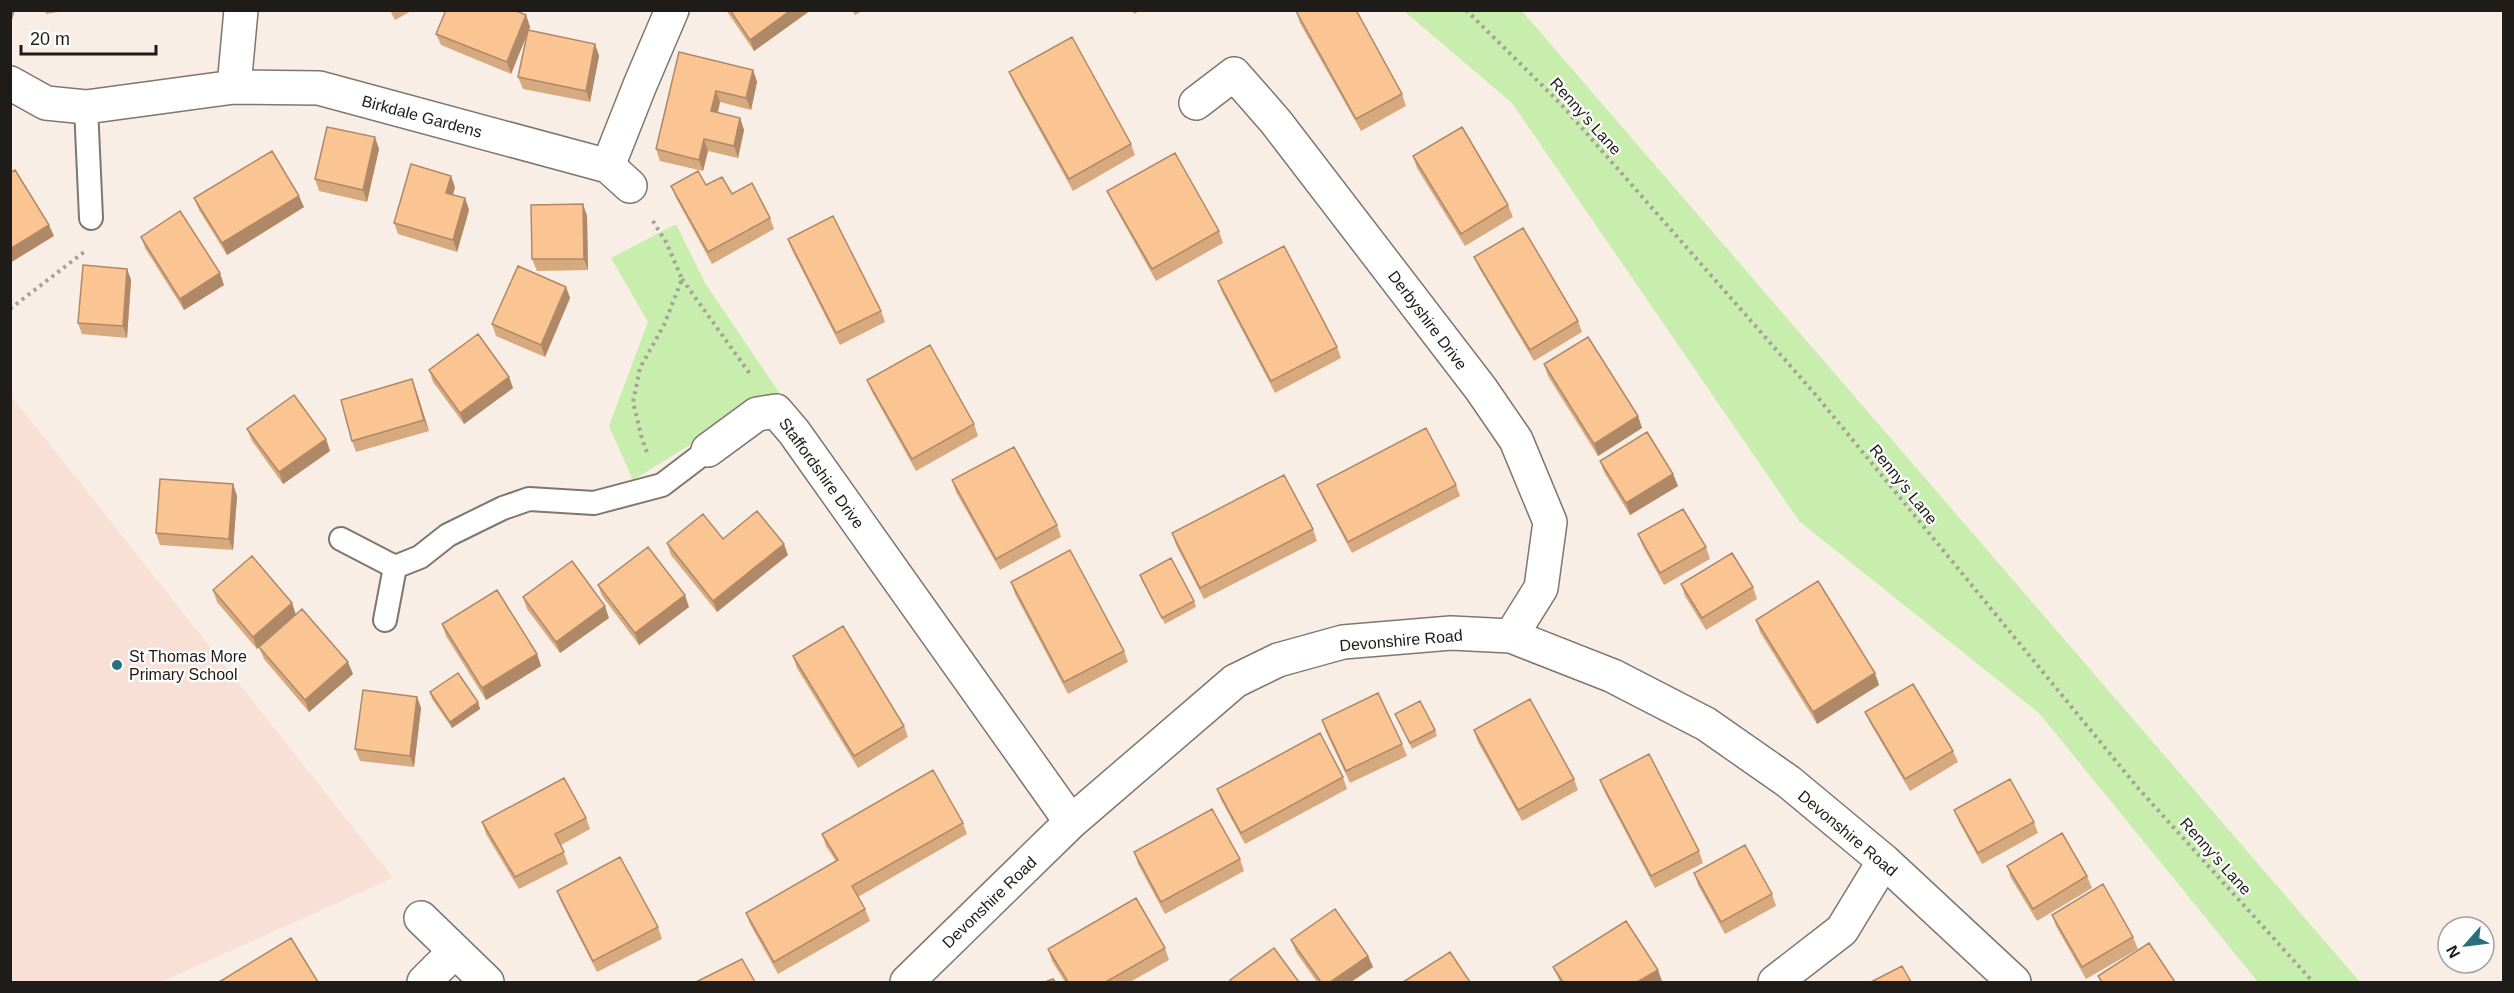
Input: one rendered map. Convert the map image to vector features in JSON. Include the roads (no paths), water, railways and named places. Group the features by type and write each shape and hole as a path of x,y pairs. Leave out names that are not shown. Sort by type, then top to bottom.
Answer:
{"street":[{"path":"234,87 242,10"},
{"name":"Birkdale Gardens","path":"10,83 46,103 86,107 234,87 320,88 619,176 639,85 672,10"},
{"name":"Derbyshire Drive","path":"1196,103 1234,74 1276,122 1481,389 1516,440 1550,522 1541,588 1511,636"},
{"name":"Staffordshire Drive","path":"708,450 757,414 776,411 794,432 1071,822"},
{"name":"Devonshire Road","path":"907,982 1071,822 1235,681 1278,660 1343,642 1451,633 1511,636 1613,676 1706,724 1789,782 1884,861 2014,982"},
{"path":"1775,982 1842,930 1884,861"},
{"path":"421,918 487,982"},
{"path":"424,982 455,951"}],"lane":[{"path":"86,107 91,218"},
{"name":"Staffordshire Drive","path":"396,567 420,557 448,535 503,508 529,499 594,502 662,485 708,450"},
{"path":"341,539 396,567 385,620"}],"place":[{"name":"St Thomas More Primary School","path":"117,665"}]}
